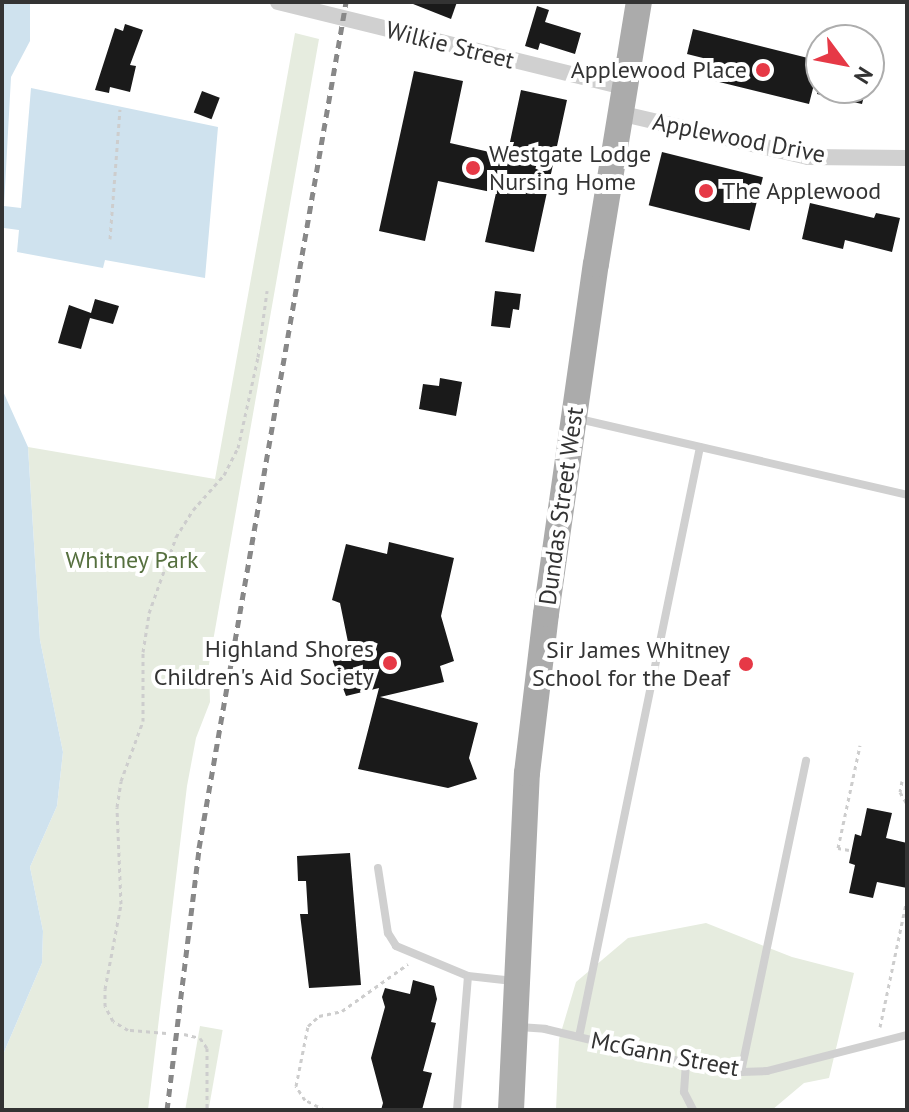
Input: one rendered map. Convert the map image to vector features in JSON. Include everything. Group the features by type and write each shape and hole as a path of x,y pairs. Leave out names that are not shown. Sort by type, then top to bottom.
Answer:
{"main road":[{"name":"Dundas Street West","path":"511,1110 527,773 574,417 621,100 639,2"}],"street":[{"name":"Wilkie Street","path":"278,2 621,100"},
{"name":"Applewood Drive","path":"621,100 808,157 907,158"}],"lane":[{"path":"574,417 907,495"},
{"path":"579,1037 700,447"},
{"path":"741,1072 806,761"},
{"path":"378,868 388,933 396,946 468,976 517,981"},
{"path":"457,1110 468,976"},
{"name":"McGann Street","path":"515,1027 579,1037 686,1063 741,1072 767,1071 907,1035"},
{"path":"686,1063 684,1092 693,1110"}],"path":[{"path":"110,239 120,109"},
{"path":"166,1033 128,1030 113,1021 105,1006 121,904 117,807 121,781 143,721 141,679 149,613 176,537 193,510 224,475 238,448 258,357 267,291"},
{"path":"849,850 838,848 860,745"},
{"path":"902,781 900,792 907,804"},
{"path":"877,1043 905,922 907,899"},
{"path":"325,1110 305,1100 296,1086 308,1026 319,1016 342,1011 417,957"},
{"path":"184,1034 200,1038 207,1048 207,1110"}],"green space":[{"name":"Whitney Park","path":"295,33 319,39 209,664 210,702 196,738 187,786 148,1110 2,1110 2,1057 42,963 43,931 30,867 57,806 63,752 40,640 28,447 215,479"},
{"path":"706,923 792,957 854,973 829,1078 804,1083 772,1110 556,1110 559,1039 576,982 628,938"},
{"path":"200,1026 223,1030 209,1110 185,1109"}],"water":[{"path":"2,2 30,2 30,41 11,77 4,206 21,208 31,88 218,127 205,278 105,260 103,268 17,252 19,230 4,228 2,268"},
{"path":"2,389 28,447 40,640 63,752 57,806 30,867 43,931 42,963 2,1057"}],"building":[{"path":"408,2 457,2 451,19"},
{"path":"537,6 549,10 545,22 581,33 575,54 540,43 538,50 525,46"},
{"path":"125,24 143,30 130,65 136,66 130,92 110,87 109,93 95,90 115,28 123,31"},
{"name":"Applewood Place","path":"693,29 805,57 805,103 707,79 711,60 687,54"},
{"name":"Westgate Lodge Nursing Home","path":"414,71 463,81 450,143 507,156 521,90 567,100 534,252 485,242 496,193 438,181 425,241 379,231"},
{"path":"202,91 220,98 211,119 194,112"},
{"name":"The Applewood","path":"662,152 763,177 750,231 649,205"},
{"path":"810,203 874,218 876,213 900,218 892,252 845,240 843,249 802,239"},
{"path":"495,291 521,294 519,310 513,309 510,328 491,326"},
{"path":"95,299 119,306 113,324 90,318 81,349 58,343 69,305 91,313"},
{"path":"440,378 462,382 456,416 419,409 423,384 439,386"},
{"name":"Highland Shores Children's Aid Society","path":"389,542 454,558 441,616 454,661 440,666 444,682 380,697 478,723 469,758 477,779 448,788 358,769 379,688 346,696 330,654 349,647 340,603 332,600 346,544 387,554"},
{"path":"867,808 892,813 886,838 907,843 907,888 877,882 873,898 849,893 855,865 849,863 855,834 861,836"},
{"path":"350,853 361,985 309,988 300,914 308,914 306,881 298,881 297,856"},
{"path":"413,980 434,986 437,999 431,1022 436,1023 423,1071 432,1073 422,1110 381,1110 383,1103 371,1058 385,1007 382,997 385,988 410,994"}],"railway":[{"path":"167,1110 199,848 346,2"}],"place":[{"name":"Applewood Place","path":"763,70"},
{"name":"Westgate Lodge Nursing Home","path":"473,168"},
{"name":"The Applewood","path":"706,191"},
{"name":"Highland Shores Children's Aid Society","path":"390,663"},
{"name":"Sir James Whitney School for the Deaf","path":"746,664"}]}
